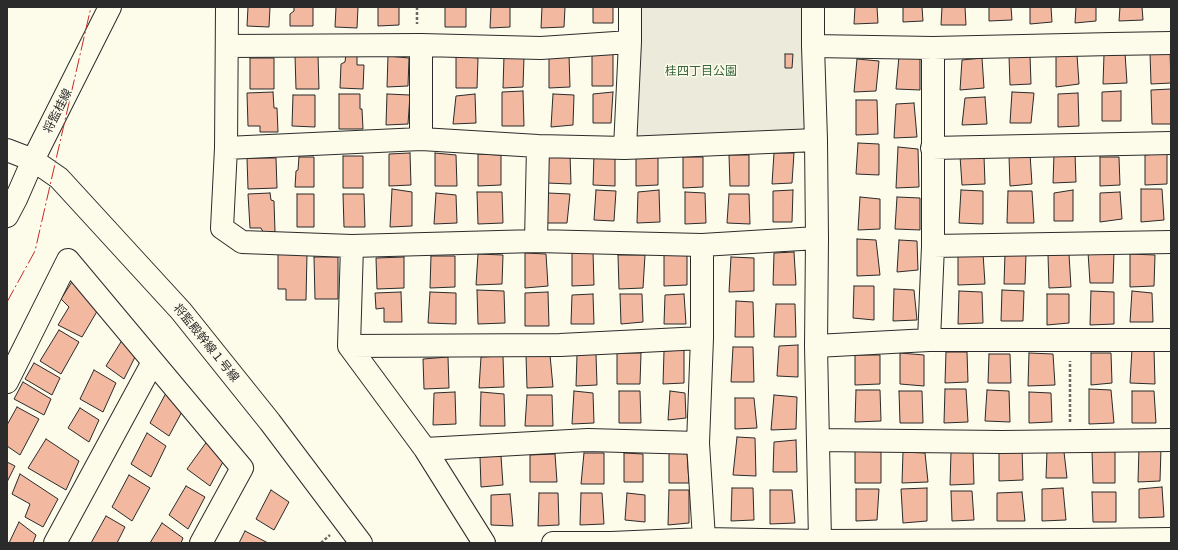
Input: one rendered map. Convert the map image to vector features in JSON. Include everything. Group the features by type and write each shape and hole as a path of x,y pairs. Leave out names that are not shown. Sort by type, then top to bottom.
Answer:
{"street":[{"name":"将監桂線","path":"7,216 33,160 110,7"},
{"path":"228,7 226,148 222,228 242,242 352,246 536,241 702,245 817,238"},
{"path":"625,148 630,42 630,7"},
{"path":"813,7 817,238 816,346 820,541"},
{"path":"227,46 421,45 541,48 630,42"},
{"path":"813,46 933,48 1171,43"},
{"path":"421,45 421,139"},
{"path":"929,340 933,246 933,48"},
{"path":"226,148 421,139 538,146 625,148 816,140"},
{"path":"932,148 1171,143"},
{"path":"536,241 538,146"},
{"name":"将監殿幹線１号線","path":"7,150 33,160 59,178 180,311 270,422 361,543"},
{"path":"933,246 1171,242"},
{"path":"702,245 702,338 698,443 704,539"},
{"path":"352,246 349,346 425,449 484,543"},
{"path":"7,382 68,260 242,468 201,543"},
{"path":"349,346 560,345 702,338"},
{"path":"816,346 929,340 1171,340"},
{"path":"55,543 153,362"},
{"path":"425,449 588,440 698,443"},
{"path":"818,440 994,442 1171,440"},
{"path":"553,543 611,543 704,539 820,541 1171,539"}],"path":[{"path":"1070,340 1070,441"}],"green space":[{"name":"桂四丁目公園","path":"639,7 806,7 807,132 635,137"}],"building":[{"path":"248,7 270,7 269,27 247,26"},
{"path":"294,7 313,7 313,26 290,26 290,14 294,11"},
{"path":"336,7 358,7 357,28 335,27"},
{"path":"378,7 399,7 399,25 378,26"},
{"path":"445,7 466,7 466,27 445,27"},
{"path":"491,7 510,7 510,27 490,28"},
{"path":"542,7 565,7 564,27 541,28"},
{"path":"593,7 613,7 613,23 593,23"},
{"path":"855,7 877,7 878,23 854,24"},
{"path":"903,7 922,7 923,21 903,22"},
{"path":"942,7 965,7 966,25 941,25"},
{"path":"989,7 1011,7 1012,20 989,21"},
{"path":"1030,7 1051,7 1052,22 1030,24"},
{"path":"1076,7 1096,7 1096,21 1075,23"},
{"path":"1120,7 1142,7 1143,20 1119,21"},
{"path":"1170,51 1171,83 1151,84 1150,53"},
{"path":"1125,53 1127,83 1103,84 1104,54"},
{"path":"346,54 357,54 357,65 364,65 363,89 340,88 341,64 345,62"},
{"path":"592,54 613,54 613,86 592,86"},
{"path":"785,54 793,54 792,68 785,68"},
{"path":"295,55 318,55 319,89 296,89"},
{"path":"549,55 569,55 570,87 549,88"},
{"path":"1030,55 1031,84 1010,85 1009,56"},
{"path":"1077,55 1079,84 1056,87 1056,56"},
{"path":"388,56 409,58 408,86 387,87"},
{"path":"456,56 478,58 477,88 456,88"},
{"path":"504,56 524,57 523,87 503,88"},
{"path":"899,56 920,56 920,90 896,89"},
{"path":"250,58 274,58 274,89 250,89"},
{"path":"982,58 984,88 960,90 962,60"},
{"path":"857,59 879,61 876,91 854,92"},
{"path":"1171,89 1171,124 1152,124 1151,90"},
{"path":"523,91 524,126 502,126 502,92"},
{"path":"1121,91 1121,121 1102,121 1102,92"},
{"path":"273,92 274,108 277,108 278,132 260,132 260,126 248,126 247,93"},
{"path":"613,92 611,123 593,123 593,94"},
{"path":"1012,92 1034,93 1031,123 1010,123"},
{"path":"1078,93 1079,126 1058,127 1058,94"},
{"path":"339,94 360,94 360,109 362,109 363,129 339,129"},
{"path":"387,94 410,95 408,124 386,125"},
{"path":"475,94 476,123 453,124 456,96"},
{"path":"553,94 574,95 573,125 551,127"},
{"path":"293,95 315,95 315,127 292,126"},
{"path":"985,97 987,124 962,125 965,98"},
{"path":"856,100 877,100 878,134 856,135"},
{"path":"914,103 917,137 894,138 896,104"},
{"path":"858,143 879,144 879,175 856,174"},
{"path":"898,147 918,149 919,187 896,188"},
{"path":"410,153 411,185 389,186 389,154"},
{"path":"435,153 456,155 457,186 435,186"},
{"path":"774,153 794,153 792,183 772,184"},
{"path":"1075,153 1076,182 1053,183 1054,154"},
{"path":"1167,153 1167,184 1145,185 1145,155"},
{"path":"478,154 501,155 501,185 478,186"},
{"path":"570,154 571,184 547,183 548,155"},
{"path":"1030,154 1032,184 1010,186 1009,156"},
{"path":"594,155 615,155 615,186 593,185"},
{"path":"658,155 658,185 636,186 636,157"},
{"path":"729,155 749,155 749,186 730,186"},
{"path":"343,156 363,156 363,188 343,188"},
{"path":"960,156 984,156 985,184 962,185"},
{"path":"299,157 314,157 314,187 295,187"},
{"path":"683,157 703,157 703,187 683,188"},
{"path":"1100,157 1119,157 1120,185 1100,186"},
{"path":"247,158 276,158 277,188 248,189"},
{"path":"392,189 412,192 412,226 390,227"},
{"path":"1141,189 1162,189 1164,220 1141,222"},
{"path":"596,190 616,191 614,221 594,220"},
{"path":"659,190 660,222 637,223 638,192"},
{"path":"793,190 792,222 773,222 773,191"},
{"path":"961,190 983,191 983,224 959,223"},
{"path":"1073,190 1073,221 1054,221 1054,193"},
{"path":"1008,191 1032,191 1034,223 1007,223"},
{"path":"477,192 502,192 503,223 478,224"},
{"path":"685,192 705,193 706,223 685,224"},
{"path":"1120,192 1122,219 1100,222 1100,193"},
{"path":"270,193 271,200 274,201 275,232 263,232 261,228 250,228 248,194"},
{"path":"436,193 456,195 457,223 434,224"},
{"path":"548,193 570,194 567,223 547,223"},
{"path":"297,194 314,194 314,227 297,227"},
{"path":"343,194 364,194 365,227 344,227"},
{"path":"729,194 749,194 750,224 727,223"},
{"path":"860,197 880,199 880,229 858,230"},
{"path":"897,197 920,198 920,230 895,229"},
{"path":"857,239 876,240 880,275 857,276"},
{"path":"899,240 917,241 918,270 897,272"},
{"path":"572,252 593,252 594,285 572,286"},
{"path":"794,252 796,285 773,285 774,253"},
{"path":"1088,252 1114,252 1113,283 1090,283"},
{"path":"278,253 307,254 306,300 286,300 286,289 278,289"},
{"path":"525,253 546,254 548,286 525,288"},
{"path":"664,253 687,253 687,285 664,286"},
{"path":"983,253 985,284 958,285 958,254"},
{"path":"478,254 503,255 502,284 476,285"},
{"path":"1005,254 1026,254 1025,284 1004,284"},
{"path":"1069,254 1071,287 1049,288 1048,255"},
{"path":"1130,254 1155,255 1154,286 1130,287"},
{"path":"618,255 645,255 643,288 619,289"},
{"path":"431,256 455,256 455,287 430,288"},
{"path":"314,257 338,257 338,299 315,299"},
{"path":"404,257 404,288 377,289 376,258"},
{"path":"731,257 754,258 754,291 729,292"},
{"path":"73,280 99,308 82,337 58,325 69,307 61,299"},
{"path":"854,286 874,286 874,320 853,318"},
{"path":"894,289 914,290 917,320 893,321"},
{"path":"477,290 504,291 505,323 478,324"},
{"path":"1002,290 1024,291 1023,321 1001,321"},
{"path":"959,291 982,292 983,323 958,324"},
{"path":"1091,291 1114,292 1114,324 1090,325"},
{"path":"1132,291 1152,293 1153,322 1130,322"},
{"path":"401,292 402,322 384,322 384,308 376,309 375,293"},
{"path":"430,292 456,293 456,324 428,323"},
{"path":"548,292 549,326 525,326 525,293"},
{"path":"593,294 594,324 571,324 572,295"},
{"path":"620,294 642,294 643,322 621,324"},
{"path":"684,294 686,324 664,324 665,295"},
{"path":"1047,294 1069,294 1069,323 1047,325"},
{"path":"736,301 753,302 754,337 735,337"},
{"path":"776,304 795,304 796,337 774,337"},
{"path":"59,330 79,342 61,374 40,361"},
{"path":"124,337 138,351 124,379 106,366"},
{"path":"798,345 798,377 777,376 779,346"},
{"path":"733,347 753,347 754,382 731,382"},
{"path":"1132,349 1154,350 1155,384 1130,383"},
{"path":"684,350 684,383 663,384 664,351"},
{"path":"946,352 967,352 968,382 945,383"},
{"path":"617,353 641,353 640,384 617,384"},
{"path":"900,353 924,355 924,386 900,384"},
{"path":"1029,353 1053,354 1055,385 1028,386"},
{"path":"1091,353 1111,353 1112,383 1091,385"},
{"path":"596,354 597,385 576,386 577,355"},
{"path":"989,354 1010,354 1011,383 988,383"},
{"path":"526,355 550,355 553,387 527,388"},
{"path":"855,355 880,355 880,384 855,385"},
{"path":"503,356 504,387 479,388 481,357"},
{"path":"448,357 449,388 424,389 423,359"},
{"path":"34,363 60,378 52,395 25,379"},
{"path":"94,370 116,383 103,412 80,399"},
{"path":"23,382 51,399 44,415 14,399"},
{"path":"945,389 966,389 968,422 944,423"},
{"path":"1089,389 1111,390 1114,423 1089,424"},
{"path":"856,390 880,390 881,421 855,422"},
{"path":"987,390 1009,391 1010,422 985,421"},
{"path":"574,391 593,393 594,423 572,424"},
{"path":"619,391 640,391 641,423 619,423"},
{"path":"670,391 685,393 686,418 668,420"},
{"path":"899,391 922,391 923,423 900,423"},
{"path":"1132,391 1154,391 1156,423 1132,423"},
{"path":"455,392 456,424 433,425 434,393"},
{"path":"481,392 504,394 505,426 480,426"},
{"path":"1029,392 1051,393 1052,422 1029,423"},
{"path":"166,393 185,406 169,436 150,423"},
{"path":"527,395 552,395 553,426 525,426"},
{"path":"774,395 797,397 796,429 771,430"},
{"path":"735,398 754,398 757,428 735,429"},
{"path":"17,407 39,419 20,455 7,446 7,425"},
{"path":"80,408 99,420 89,442 68,428"},
{"path":"147,433 166,446 151,477 131,464"},
{"path":"737,437 755,438 756,476 733,475"},
{"path":"46,439 79,461 66,490 28,468"},
{"path":"208,440 225,458 210,486 187,469"},
{"path":"796,440 797,472 773,472 774,442"},
{"path":"1022,448 1023,480 999,481 999,450"},
{"path":"1139,448 1161,448 1160,481 1138,482"},
{"path":"1115,450 1115,483 1093,483 1092,451"},
{"path":"855,451 881,452 881,483 855,483"},
{"path":"973,451 974,484 950,485 951,452"},
{"path":"1047,451 1064,452 1067,478 1046,478"},
{"path":"669,452 687,453 689,483 669,483"},
{"path":"903,452 925,453 928,482 902,483"},
{"path":"584,453 604,453 604,484 581,484"},
{"path":"624,453 643,454 643,482 624,482"},
{"path":"555,454 557,482 530,482 530,455"},
{"path":"501,456 503,485 481,487 480,457"},
{"path":"7,462 15,466 7,482"},
{"path":"20,474 58,499 43,527 25,517 30,504 12,494"},
{"path":"129,475 150,488 132,521 112,507"},
{"path":"186,486 205,497 188,529 169,515"},
{"path":"1162,487 1164,517 1139,518 1139,489"},
{"path":"732,488 753,488 754,520 731,521"},
{"path":"927,488 927,521 903,523 901,489"},
{"path":"1063,488 1066,520 1042,521 1042,489"},
{"path":"856,489 879,489 877,520 856,521"},
{"path":"271,490 289,502 274,530 256,519"},
{"path":"669,490 689,490 689,523 668,525"},
{"path":"770,490 792,490 795,523 770,524"},
{"path":"951,491 972,491 974,520 952,521"},
{"path":"1022,492 1025,521 997,521 997,493"},
{"path":"1092,492 1116,492 1116,522 1093,522"},
{"path":"539,493 558,493 559,525 538,526"},
{"path":"581,493 602,493 604,524 580,525"},
{"path":"627,493 645,495 645,522 625,520"},
{"path":"510,494 513,526 491,525 491,495"},
{"path":"106,516 125,527 117,543 91,543"},
{"path":"19,522 36,535 33,543 9,543"},
{"path":"162,523 183,538 181,543 150,543"},
{"path":"245,531 268,543 239,543"}],"power":[{"path":"7,302 35,251 91,7"}]}
